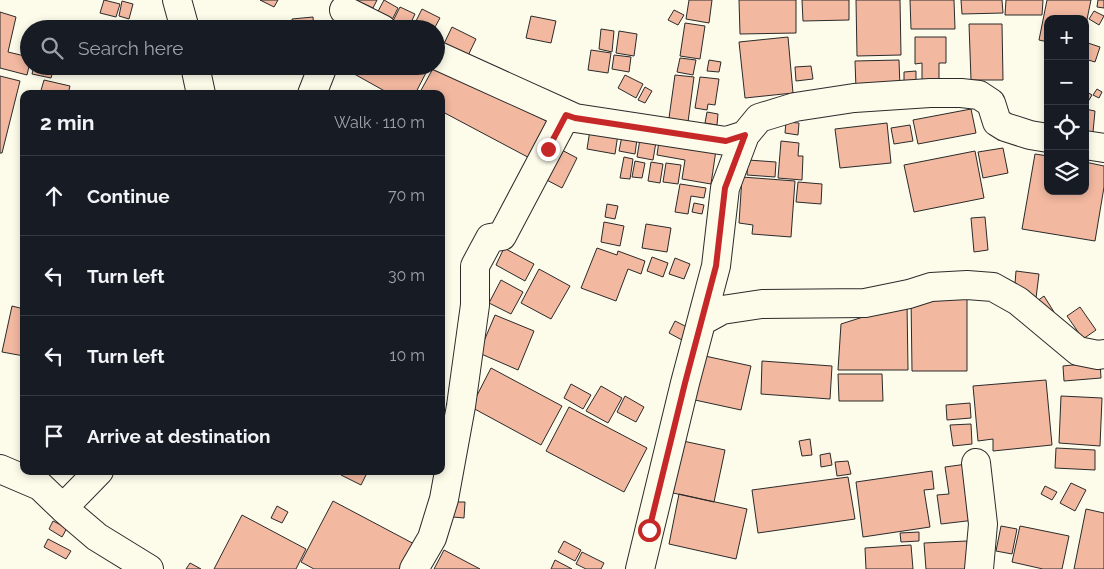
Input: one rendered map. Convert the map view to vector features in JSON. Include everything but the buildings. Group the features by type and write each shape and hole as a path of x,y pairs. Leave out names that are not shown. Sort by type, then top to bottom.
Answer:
{"street":[{"path":"178,0 183,20"},
{"path":"343,13 360,20"},
{"path":"445,59 575,118 726,141 745,135"},
{"path":"197,75 201,90"},
{"path":"313,90 319,75"},
{"path":"640,569 716,266 725,188 745,135 758,118 796,107 854,98 962,93 979,95 991,103 998,122 1006,127 1044,137"},
{"path":"414,569 432,538 444,499 461,406 475,305 476,266 490,238 502,236 566,115"},
{"path":"1089,146 1104,148"},
{"path":"702,321 722,310 762,304 865,303 932,287 967,285 993,287 1018,301 1078,351 1098,355 1104,354"},
{"path":"976,463 983,524 979,569"},
{"path":"0,469 20,474"},
{"path":"26,475 44,479 63,508 97,537 148,569"},
{"path":"63,508 96,475"}],"route":[{"path":"548,149 566,115 575,118 726,141 745,135 725,188 716,266 649,530"}]}
